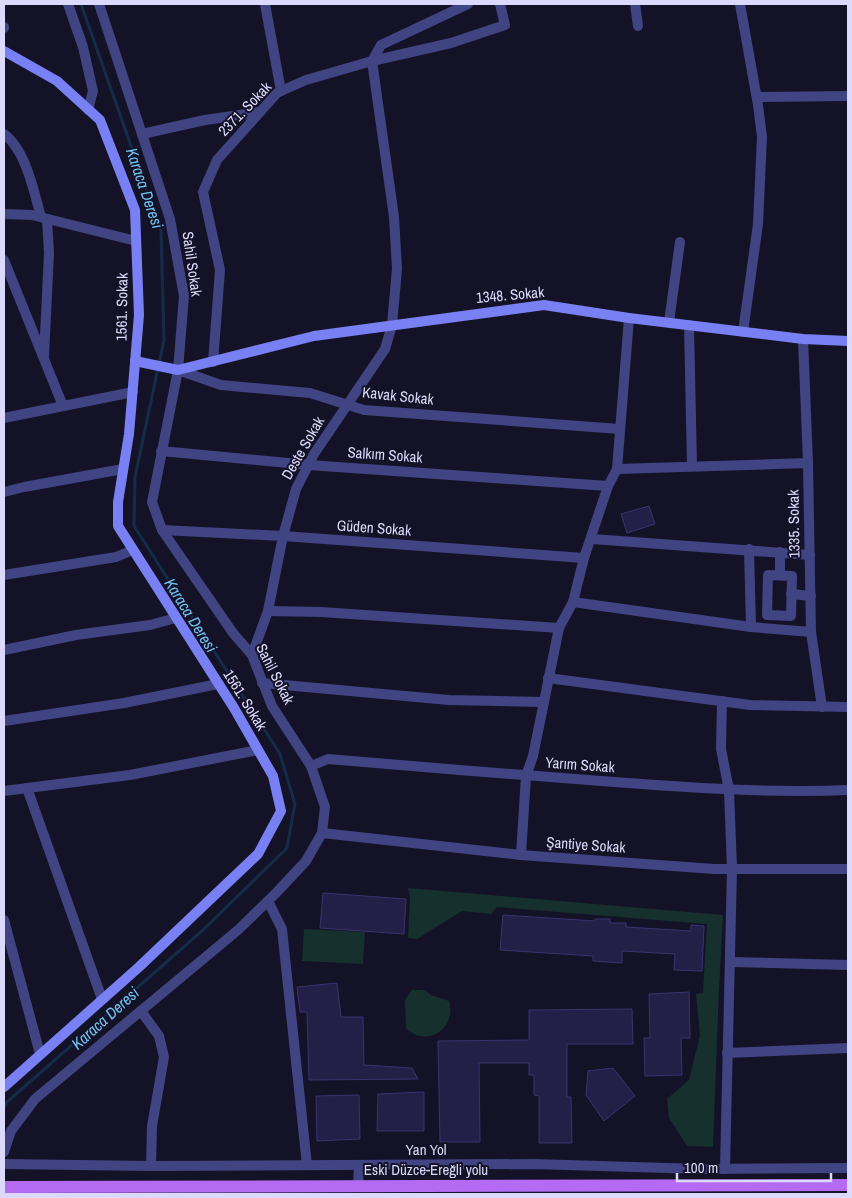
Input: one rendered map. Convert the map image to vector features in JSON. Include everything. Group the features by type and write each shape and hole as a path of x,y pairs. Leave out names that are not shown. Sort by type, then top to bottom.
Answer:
{"main road":[{"name":"Eski Düzce-Ereğli yolu","path":"4,1187 848,1185"}],"street":[{"path":"68,4 83,47 93,91 88,110"},
{"name":"Sahil Sokak","path":"4,1152 11,1132 35,1099 238,930 306,861 322,833 325,807 311,766 272,706 252,655 233,633 162,530 152,502 178,370 184,296 170,219 99,4"},
{"path":"265,4 281,91"},
{"path":"372,61 381,45 468,4"},
{"name":"2371. Sokak","path":"213,362 220,270 204,192 217,160 277,93 306,80 372,61 452,43 506,25 500,4"},
{"path":"635,4 638,26"},
{"path":"740,4 757,97 762,137 758,224 743,332"},
{"name":"1561. Sokak","path":"4,51 57,82 100,120 135,210 139,315 129,434 118,502 118,526 218,684 273,776 281,811 258,854 139,967 4,1087"},
{"name":"Deste Sokak","path":"252,655 268,611 283,536 296,489 347,404 385,349 392,326 398,269 394,217 372,61"},
{"path":"757,97 848,96"},
{"path":"142,134 205,120 260,112"},
{"path":"4,134 11,139 27,169 44,218 49,253 44,360"},
{"path":"4,213 32,215 136,241"},
{"path":"669,322 680,242"},
{"path":"4,260 63,406"},
{"name":"1348. Sokak","path":"178,370 314,336 544,305 803,340 848,342"},
{"path":"521,855 526,776 533,756 559,628 573,602 584,558 592,539 608,486 618,469 629,318"},
{"path":"689,325 692,466"},
{"name":"1335. Sokak","path":"803,340 812,632 822,707"},
{"path":"135,361 178,370"},
{"name":"Kavak Sokak","path":"178,370 221,385 310,393 364,410 620,429"},
{"path":"4,418 132,392"},
{"name":"Salkım Sokak","path":"161,451 309,465 608,486"},
{"path":"618,469 808,463"},
{"path":"4,492 123,469"},
{"name":"Güden Sokak","path":"162,530 283,536 584,558"},
{"path":"592,539 749,549 810,555"},
{"path":"749,549 751,627"},
{"path":"4,575 116,557 133,550"},
{"path":"780,552 780,575"},
{"path":"768,575 780,575 792,576 790,616 767,615 768,575"},
{"path":"750,591 767,592"},
{"path":"791,594 811,596"},
{"path":"573,602 751,627 812,632"},
{"path":"268,611 321,612 559,628"},
{"path":"777,616 777,629"},
{"path":"4,650 76,634 150,625 176,618"},
{"path":"548,678 750,705 848,707"},
{"path":"262,683 449,700 544,702"},
{"path":"4,722 124,703 218,684"},
{"path":"722,701 721,749 729,790 732,869 724,1169"},
{"path":"4,791 130,775 258,750"},
{"name":"Yarım Sokak","path":"311,766 328,759 526,776 729,790 791,792 848,790"},
{"path":"27,788 102,999"},
{"name":"Şantiye Sokak","path":"322,833 521,855 732,869 848,869"},
{"path":"268,901 282,929 307,1165"},
{"path":"4,920 40,1054"},
{"path":"730,962 848,965"},
{"path":"141,1011 159,1036 164,1057 152,1126 151,1166"},
{"path":"727,1053 848,1048"},
{"name":"Yan Yol","path":"4,1164 151,1166 532,1164 724,1169 848,1168"},
{"path":"358,1187 359,1165"},
{"path":"655,1168 657,1186"},
{"path":"751,1169 751,1186"}],"green space":[{"path":"408,888 723,915 713,1147 687,1146 669,1118 667,1099 689,1080 700,1035 696,994 703,993 707,924 497,907 491,914 462,911 417,939 408,938 410,897"},
{"path":"304,929 365,932 363,964 302,961"},
{"path":"412,990 425,990 431,995 449,1001 449,1020 444,1027 431,1036 414,1034 406,1028 405,1000"}],"building":[{"path":"649,506 655,524 627,533 621,514"},
{"path":"323,893 406,899 404,934 320,928"},
{"path":"503,915 595,921 595,919 610,919 610,923 626,923 626,927 691,931 691,925 704,926 702,971 674,970 675,954 622,951 622,963 593,961 593,956 500,950"},
{"path":"337,983 341,1017 363,1017 364,1065 412,1068 418,1079 309,1080 307,1012 300,1012 297,987"},
{"path":"689,992 690,1038 681,1038 682,1075 645,1076 644,1038 650,1038 649,994"},
{"path":"632,1009 633,1044 567,1044 567,1097 571,1097 572,1143 539,1143 539,1096 534,1095 534,1075 529,1075 529,1063 479,1063 480,1142 440,1142 438,1041 529,1040 529,1010"},
{"path":"613,1068 635,1096 604,1121 586,1095 588,1071"},
{"path":"424,1092 424,1131 377,1131 378,1094"},
{"path":"359,1095 360,1139 317,1141 316,1096"}],"waterway":[{"name":"Karaca Deresi","path":"4,1108 7,1102 203,930 287,848 295,804 280,754 134,526 135,477 164,340 161,231 81,4"}]}
